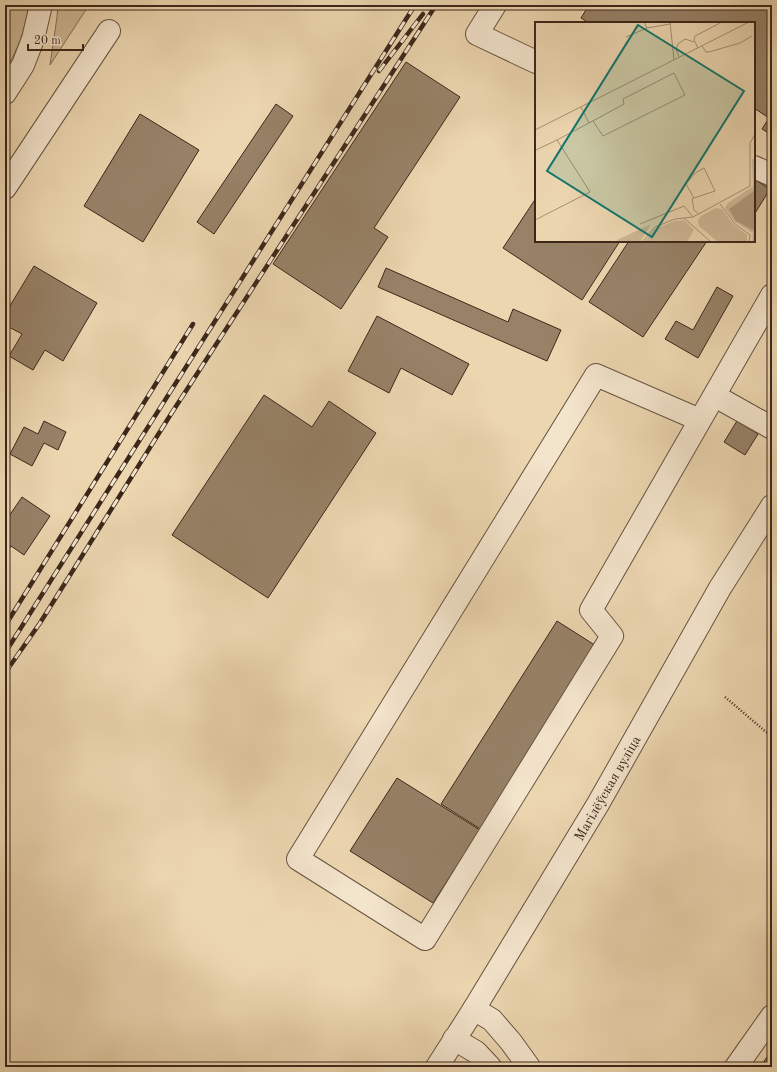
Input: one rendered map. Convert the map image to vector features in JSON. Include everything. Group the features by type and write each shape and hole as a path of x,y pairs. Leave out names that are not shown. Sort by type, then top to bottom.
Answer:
{"street":[{"path":"5,93 23,65 33,39 41,5"},
{"path":"495,5 477,34 535,62"},
{"path":"5,188 109,32"},
{"path":"755,167 772,175"},
{"path":"700,420 596,375 298,859 425,939 612,636 591,610 772,295"},
{"path":"715,396 772,428"},
{"name":"Магілёўская вуліца","path":"437,1067 474,1009 598,804 720,588 772,506"},
{"path":"474,1009 492,1020 511,1042 529,1067"},
{"path":"736,1067 772,1016"},
{"path":"454,1039 476,1052 490,1067"}],"path":[{"path":"725,696 772,737"}],"shaded area":[{"path":"5,5 29,5 21,39 5,70"},
{"path":"58,5 89,5 50,65 57,17"}],"building":[{"path":"589,5 772,5 772,135 762,129 769,118 755,109 755,22 587,22 581,18"},
{"path":"406,62 460,97 374,228 388,237 341,309 273,264"},
{"path":"276,104 293,116 214,234 197,222"},
{"path":"140,114 199,150 143,242 84,206"},
{"path":"755,180 770,189 755,213"},
{"path":"535,200 535,242 619,242 582,300 503,248"},
{"path":"628,242 706,242 643,337 589,302"},
{"path":"34,266 97,303 63,361 45,350 33,370 9,356 22,334 5,325 5,314"},
{"path":"386,268 508,322 513,309 561,330 547,361 378,287"},
{"path":"717,287 733,296 698,358 665,339 676,321 693,330"},
{"path":"377,316 469,364 452,395 401,368 389,393 348,371"},
{"path":"264,395 312,427 329,401 376,433 268,598 172,535"},
{"path":"44,421 66,432 58,450 44,443 32,466 10,454 24,427 38,434"},
{"path":"737,421 758,434 745,455 724,442"},
{"path":"22,497 50,516 24,555 11,546 5,555 5,522"},
{"path":"557,621 601,649 485,832 441,804"},
{"path":"397,778 480,830 433,903 350,851"},
{"path":"772,1050 772,1067 760,1067"}],"railway":[{"path":"5,653 415,5"},
{"path":"5,673 40,623 171,414 436,5"},
{"path":"379,71 423,14"},
{"path":"5,626 193,324"}]}
